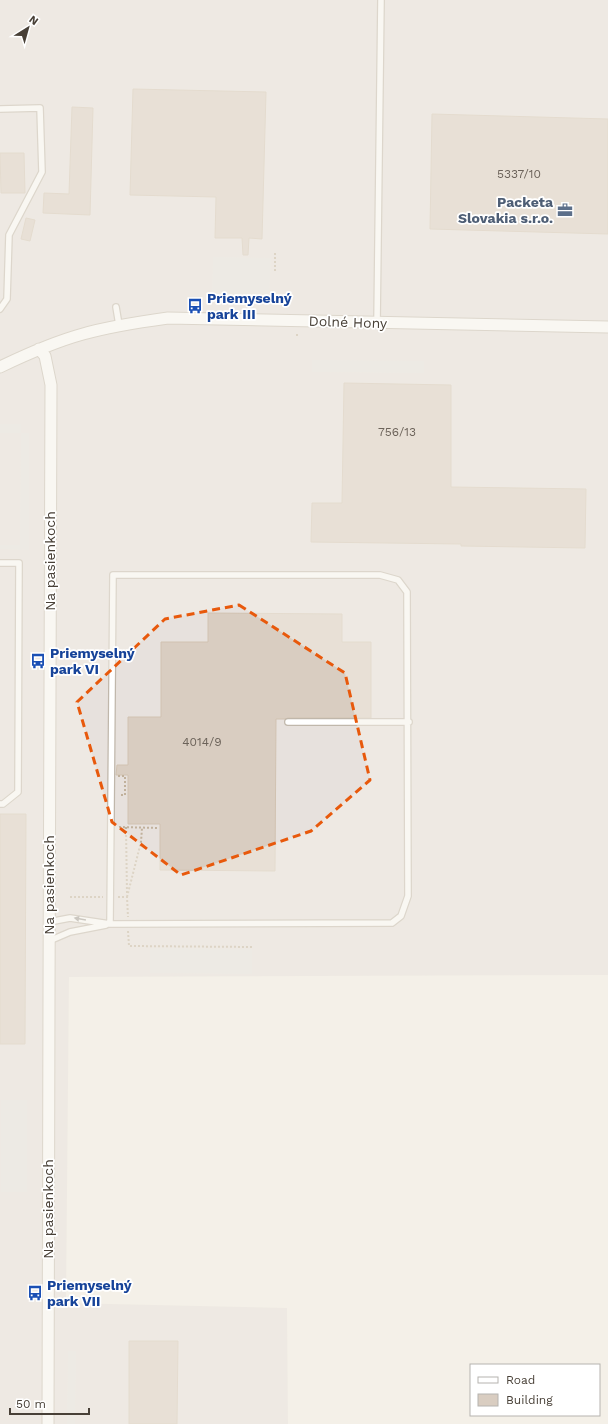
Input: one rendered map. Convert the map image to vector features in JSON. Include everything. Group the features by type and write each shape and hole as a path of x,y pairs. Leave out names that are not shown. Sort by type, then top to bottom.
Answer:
{"street":[{"name":"Dolné Hony","path":"0,367 39,349 82,334 119,325 174,318 608,327"},
{"name":"Na pasienkoch","path":"39,349 45,356 51,385 48,1424"}],"lane":[{"path":"377,323 381,0"},
{"path":"0,109 40,108 42,172 9,235 7,299 0,309"},
{"path":"116,307 119,325"},
{"path":"0,563 19,563 18,792 3,804 0,804"},
{"path":"49,922 70,918 110,924 392,923 401,916 408,896 409,722 407,592 398,580 380,575 113,576 110,924"},
{"path":"288,722 409,722"},
{"path":"49,941 70,932 110,924"}],"path":[{"path":"275,252 275,271"},
{"path":"112,775 125,776 125,795 117,795"},
{"path":"117,821 117,827 158,828"},
{"path":"126,827 127,897 141,842 142,828"}],"highlighted area":[{"path":"239,605 345,673 370,780 311,831 181,875 112,822 77,702 165,619"}],"shaded area":[{"path":"0,0 608,0 608,975 69,977 66,1303 287,1308 288,1424 0,1424"},
{"path":"213,257 271,258 269,298 212,297"},
{"path":"312,360 424,361 424,373 312,372"},
{"path":"0,424 21,424 21,433 0,433"},
{"path":"21,433 29,433 29,550 0,549 0,545 20,545"},
{"path":"150,948 252,949 252,974 150,973"},
{"path":"1,1100 27,1100 27,1192 1,1192"},
{"path":"68,1351 76,1351 75,1424 67,1424"}],"building":[{"path":"133,89 266,92 262,239 249,238 248,255 243,255 242,238 215,238 216,197 130,195"},
{"path":"72,107 93,108 90,215 43,213 44,193 69,194"},
{"path":"432,114 608,119 608,234 430,229"},
{"path":"0,153 24,153 25,193 1,193"},
{"path":"26,218 35,220 30,241 21,239"},
{"path":"344,383 451,385 451,487 586,489 585,548 461,546 461,544 311,542 312,503 342,503"},
{"path":"208,613 342,614 342,642 371,642 371,718 276,719 275,871 160,870 160,824 128,824 128,775 116,775 117,765 128,765 128,717 161,717 161,642 208,642"},
{"path":"0,814 26,814 25,1044 0,1044"},
{"path":"129,1341 178,1341 177,1424 129,1424"}],"place":[{"name":"Packeta Slovakia s.r.o.","path":"565,210"},
{"name":"Priemyselný park III","path":"195,306"},
{"name":"Priemyselný park VI","path":"38,661"},
{"name":"Priemyselný park VII","path":"35,1293"}]}
